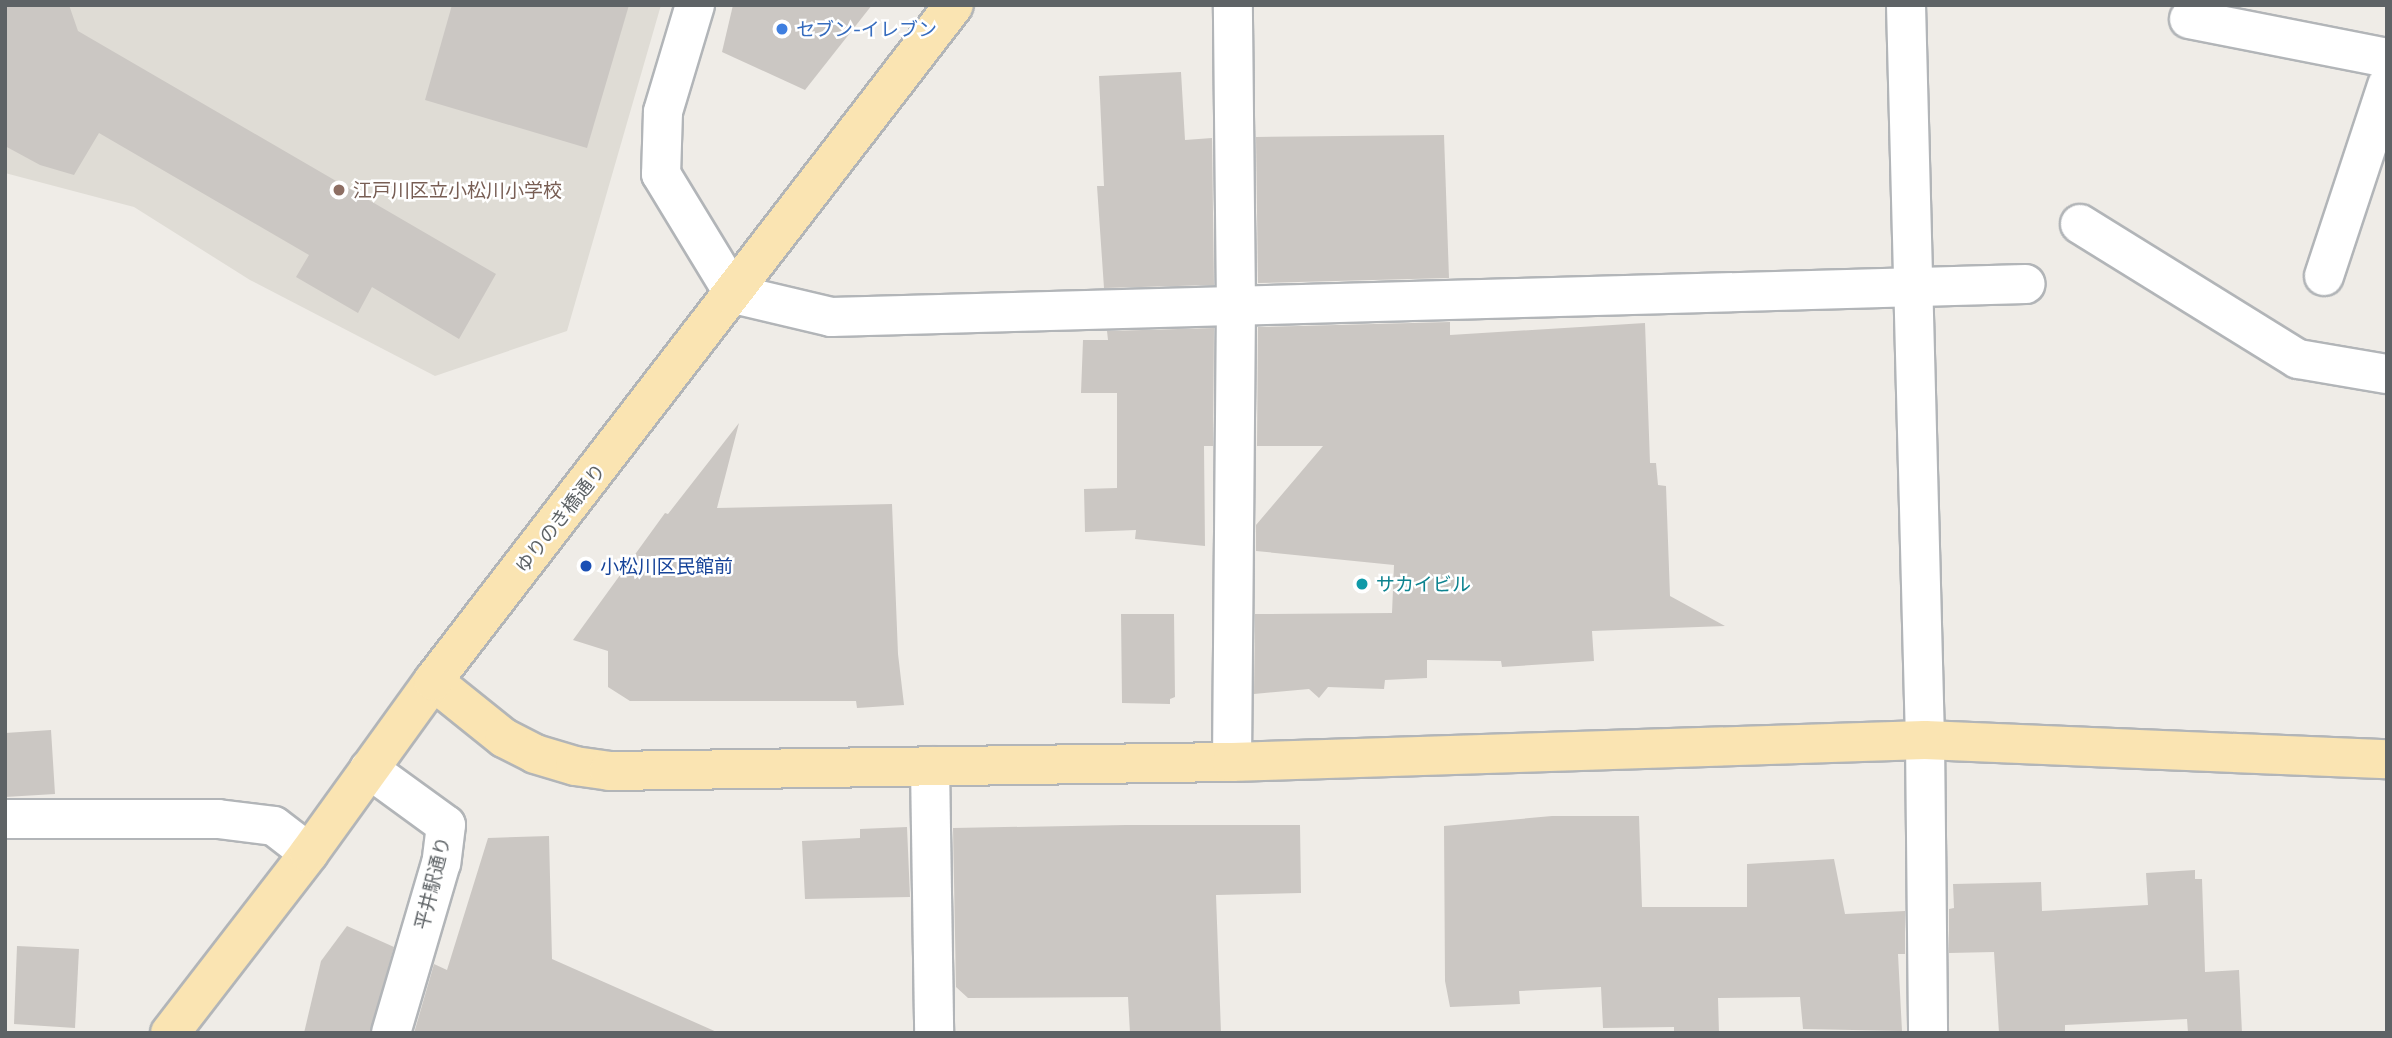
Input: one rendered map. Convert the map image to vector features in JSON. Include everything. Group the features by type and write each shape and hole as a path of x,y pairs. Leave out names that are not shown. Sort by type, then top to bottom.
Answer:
{"main road":[{"name":"ゆりのき橋通り","path":"170,1033 309,853 433,681 734,294 954,5"},
{"path":"433,681 504,738 535,754 575,766 609,771 1232,762 1925,740 2387,759"}],"street":[{"path":"695,5 663,112 661,174 734,294 831,317 2026,284"},
{"path":"1232,762 1236,306 1233,5"},
{"path":"1906,5 1911,287 1925,740 1928,1033"},
{"path":"2189,19 2387,58"},
{"path":"2324,276 2387,85"},
{"path":"2080,224 2298,359 2387,374"},
{"path":"930,766 934,1033"},
{"name":"平井駅通り","path":"369,769 446,825 441,863 391,1033"},
{"path":"5,819 218,819 274,826 309,853"}],"shaded area":[{"name":"江戸川区立小松川小学校","path":"5,5 661,5 567,331 435,376 250,280 134,207 5,173"}],"building":[{"path":"5,5 69,5 78,31 496,274 459,339 372,287 358,313 296,277 309,255 99,133 74,175 40,165 5,146"},
{"path":"452,5 629,5 587,148 425,100"},
{"path":"733,5 872,5 805,90 722,52"},
{"path":"1181,72 1185,140 1212,138 1214,285 1104,288 1097,186 1104,186 1099,76"},
{"path":"1444,135 1449,278 1258,283 1256,137"},
{"path":"1450,322 1450,335 1645,323 1650,463 1656,463 1658,485 1666,486 1670,596 1725,626 1592,631 1594,661 1502,667 1501,661 1427,660 1427,678 1385,680 1384,689 1328,687 1319,698 1309,689 1254,694 1255,614 1392,613 1394,565 1256,551 1256,525 1323,446 1257,446 1258,327"},
{"path":"1214,328 1213,446 1204,446 1205,546 1135,539 1136,530 1085,532 1084,489 1117,488 1117,393 1081,393 1083,340 1108,340 1107,331"},
{"path":"739,423 717,508 892,504 898,654 904,705 857,708 856,701 630,701 608,687 608,651 573,640 665,513 668,514"},
{"path":"1121,614 1174,614 1175,697 1170,699 1170,704 1122,703"},
{"path":"51,730 55,794 5,797 5,733"},
{"path":"1552,816 1639,816 1642,907 1747,907 1747,864 1834,859 1845,914 1905,911 1905,954 1898,954 1902,1031 1803,1029 1800,997 1718,998 1719,1033 1674,1033 1674,1027 1603,1028 1601,987 1519,991 1520,1004 1450,1007 1445,981 1444,826"},
{"path":"1300,825 1301,893 1216,895 1221,1033 1130,1033 1128,997 968,998 956,987 953,828"},
{"path":"907,827 910,897 805,899 802,841 860,838 860,829"},
{"path":"549,836 552,959 719,1033 414,1033 434,964 447,970 488,838"},
{"path":"2195,870 2195,879 2202,879 2205,972 2239,970 2242,1033 2188,1033 2187,1019 2065,1025 2065,1033 1999,1033 1994,952 1949,953 1949,909 1954,908 1953,884 2041,882 2042,911 2148,905 2146,873"},
{"path":"347,926 394,947 370,1033 304,1033 321,961"},
{"path":"17,946 79,949 75,1028 14,1024"}],"place":[{"name":"セブン-イレブン","path":"782,29"},
{"name":"江戸川区立小松川小学校","path":"339,190"},
{"name":"小松川区民館前","path":"586,566"},
{"name":"サカイビル","path":"1362,584"}]}
